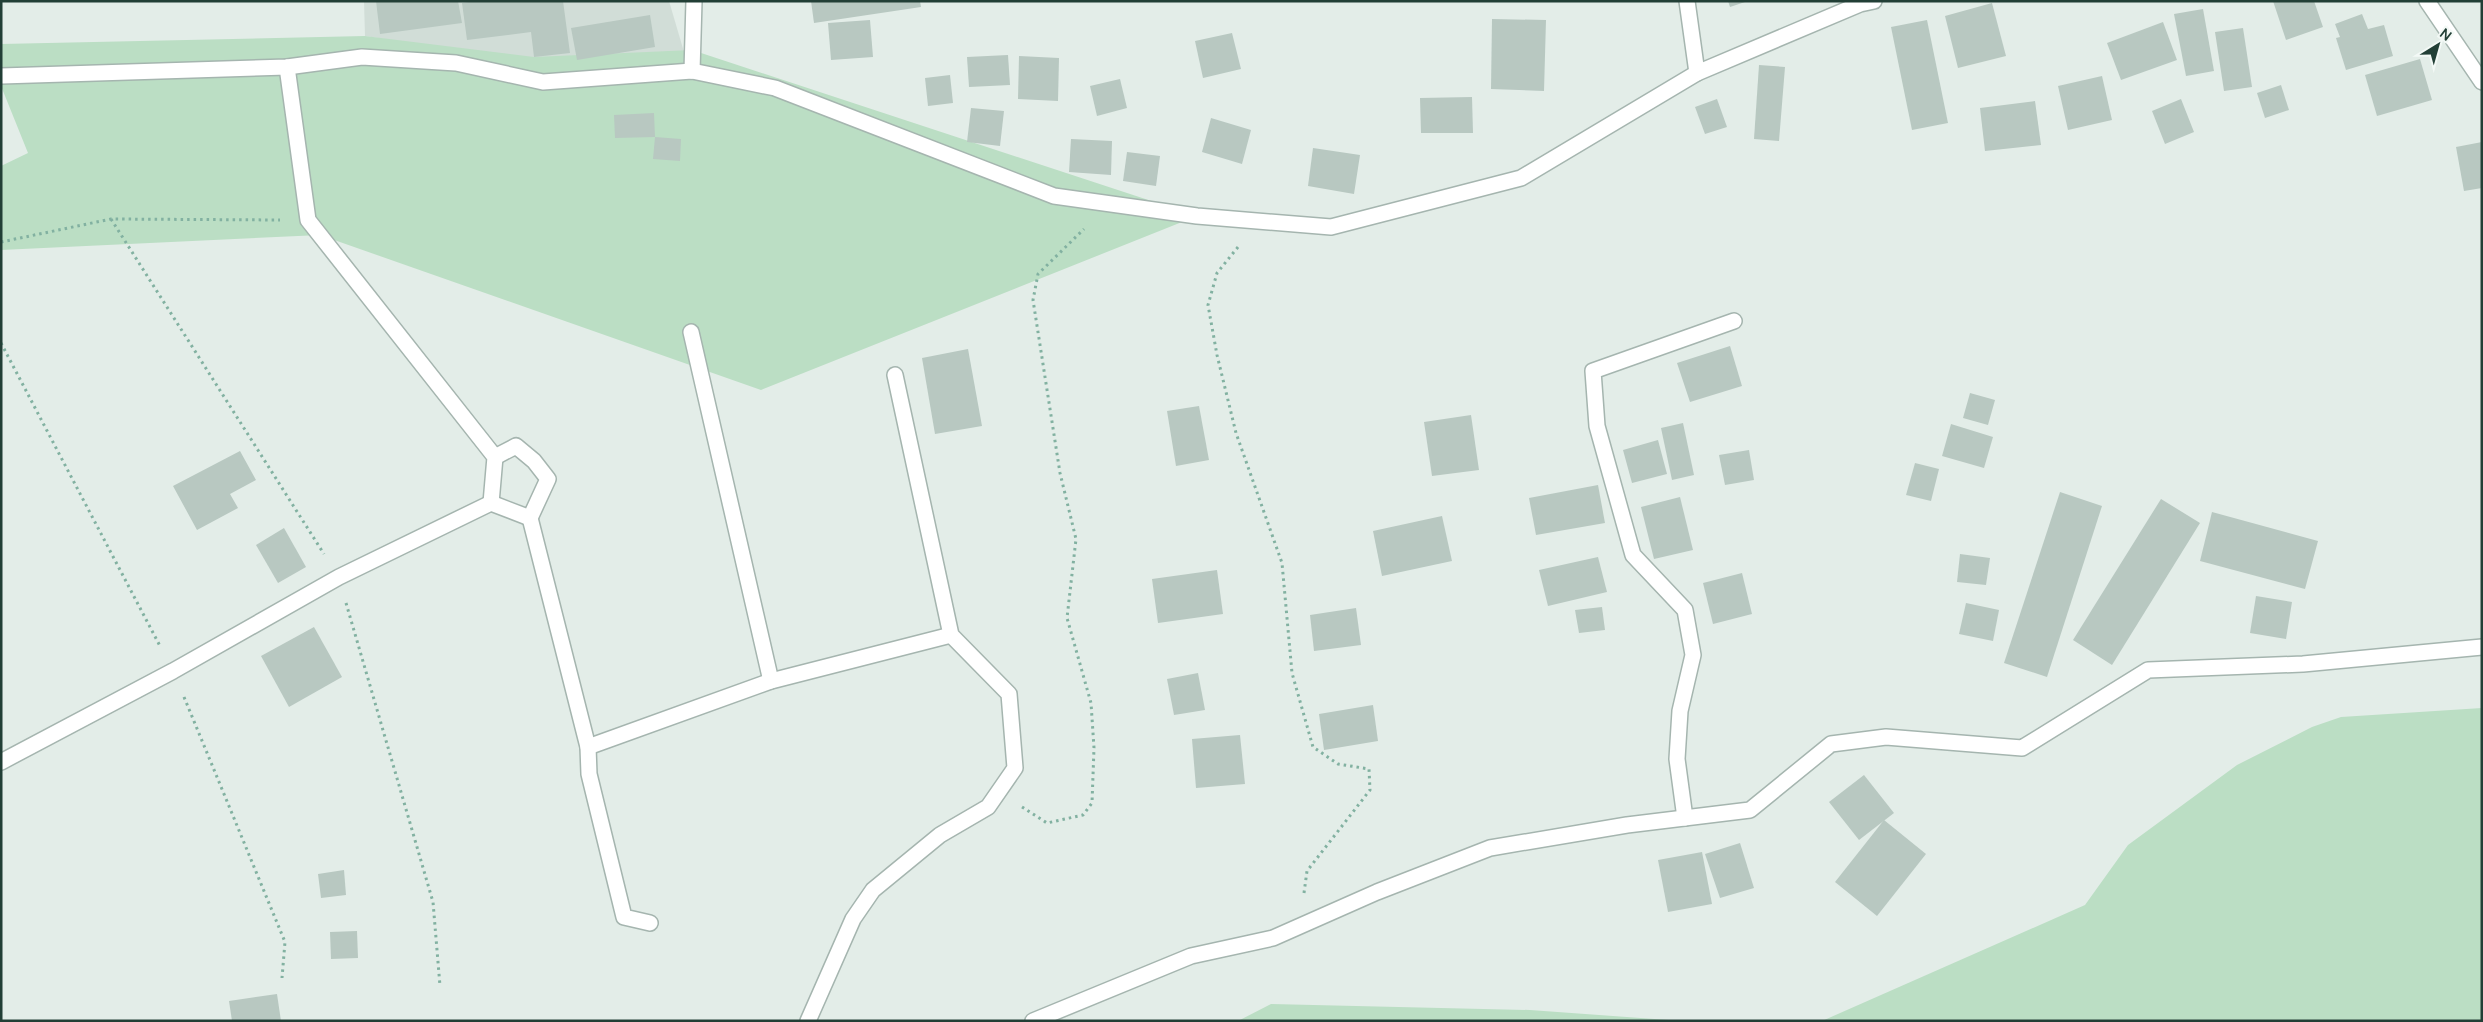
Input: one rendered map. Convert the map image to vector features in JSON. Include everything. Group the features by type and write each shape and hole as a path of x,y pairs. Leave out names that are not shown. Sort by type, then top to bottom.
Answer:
{"street":[{"path":"692,72 694,1"},
{"path":"1687,1 1697,73"},
{"path":"1,76 287,67 362,57 456,63 543,82 692,72 774,88 1054,196 1197,216 1331,227 1521,178 1697,73 1860,4 1874,1"},
{"path":"2427,1 2482,82"},
{"path":"287,67 308,220 496,457 491,503"},
{"path":"1685,818 1677,760 1680,711 1693,655 1685,610 1633,555 1597,426 1593,371 1734,321"},
{"path":"691,332 771,681"},
{"path":"808,1021 853,919 873,890 940,835 988,807 1016,768 1009,694 950,635 895,375"},
{"path":"496,457 516,446 534,461 548,479 530,518 588,747 589,774 624,916 650,923"},
{"path":"1,762 173,671 339,577 491,503 530,518"},
{"path":"588,747 771,681 950,635"},
{"path":"1033,1021 1191,956 1273,938 1377,892 1490,848 1627,825 1750,810 1831,744 1886,737 2022,748 2148,670 2304,664 2482,647"}],"path":[{"path":"998,792 1047,823 1083,815 1092,803 1094,748 1090,703 1067,618 1076,540 1060,472 1033,300 1038,274 1110,204"},
{"path":"1,242 111,219 308,220"},
{"path":"1259,221 1217,273 1208,305 1217,355 1236,433 1282,563 1292,673 1313,747 1338,764 1369,770 1370,790 1307,871 1301,925"}],"shaded area":[{"path":"364,1 669,1 684,52 541,63 365,36"}],"green space":[{"path":"365,36 534,57 692,50 1197,216 761,390 320,235 1,250 1,166 28,153 1,86 1,44"},
{"path":"2482,708 2482,1021 1822,1021 2085,905 2128,845 2237,765 2312,727 2341,717"},
{"path":"1271,1004 1530,1010 1682,1021 1238,1021"}],"building":[{"path":"376,1 458,1 462,23 380,34"},
{"path":"476,1 563,1 570,53 534,57 531,32 467,40 462,3"},
{"path":"811,1 920,1 921,7 814,23"},
{"path":"1728,1 1745,1 1745,2 1730,7"},
{"path":"2273,1 2314,1 2323,27 2286,40"},
{"path":"1992,3 2006,56 1958,68 1945,16"},
{"path":"2203,9 2214,71 2186,76 2174,14"},
{"path":"2362,14 2368,29 2384,25 2393,56 2346,70 2336,38 2340,37 2335,24"},
{"path":"650,15 655,47 577,60 571,28"},
{"path":"1492,19 1546,20 1544,91 1491,89"},
{"path":"870,20 873,57 831,60 828,23"},
{"path":"1927,20 1948,123 1912,130 1891,27"},
{"path":"2163,22 2177,60 2121,80 2107,43"},
{"path":"2243,28 2252,87 2224,91 2215,32"},
{"path":"1232,33 1241,69 1203,78 1195,41"},
{"path":"1008,55 1010,85 969,87 967,57"},
{"path":"1019,56 1059,58 1058,101 1018,99"},
{"path":"2420,59 2432,100 2377,116 2365,75"},
{"path":"1759,65 1785,67 1779,141 1754,139"},
{"path":"950,75 953,103 928,106 925,78"},
{"path":"2102,76 2112,120 2068,130 2058,86"},
{"path":"1120,79 1127,108 1097,116 1090,86"},
{"path":"2281,85 2289,110 2265,118 2257,93"},
{"path":"1472,97 1473,133 1421,133 1420,98"},
{"path":"1717,99 1727,127 1705,134 1695,107"},
{"path":"2181,99 2194,132 2165,144 2152,111"},
{"path":"2035,101 2041,145 1985,151 1980,108"},
{"path":"971,108 1004,111 1000,146 967,142"},
{"path":"654,113 655,137 615,138 614,115"},
{"path":"1211,118 1251,130 1242,164 1202,152"},
{"path":"655,137 681,139 680,161 653,159"},
{"path":"1071,139 1112,141 1111,175 1069,172"},
{"path":"2482,142 2482,188 2464,191 2456,147"},
{"path":"1313,148 1360,155 1354,194 1308,186"},
{"path":"1127,152 1160,156 1156,186 1123,181"},
{"path":"1730,346 1742,386 1690,402 1677,363"},
{"path":"968,349 982,426 935,434 922,358"},
{"path":"1970,393 1995,400 1988,425 1963,418"},
{"path":"1199,406 1209,460 1176,466 1167,411"},
{"path":"1471,415 1479,470 1432,476 1424,422"},
{"path":"1683,423 1694,475 1672,480 1661,428"},
{"path":"1951,424 1993,437 1984,468 1942,456"},
{"path":"1658,440 1667,474 1632,483 1623,450"},
{"path":"1749,450 1754,480 1725,485 1719,455"},
{"path":"240,451 256,480 230,494 238,508 197,530 173,486"},
{"path":"1915,463 1939,469 1931,501 1906,495"},
{"path":"1598,485 1605,523 1536,535 1529,498"},
{"path":"2060,492 2102,506 2047,677 2004,663"},
{"path":"1680,497 1693,550 1654,559 1641,507"},
{"path":"2161,499 2200,523 2112,665 2073,640"},
{"path":"2212,512 2318,541 2305,589 2200,561"},
{"path":"1442,516 1452,561 1382,576 1373,531"},
{"path":"284,528 306,567 278,583 256,545"},
{"path":"1960,554 1990,558 1986,585 1957,582"},
{"path":"1598,557 1607,592 1548,606 1539,570"},
{"path":"1217,570 1223,614 1158,623 1152,579"},
{"path":"1742,573 1752,614 1713,624 1703,583"},
{"path":"2256,596 2292,602 2286,639 2250,633"},
{"path":"1966,603 1999,610 1993,641 1959,634"},
{"path":"1602,607 1605,630 1579,633 1575,610"},
{"path":"1356,608 1361,645 1314,651 1310,615"},
{"path":"314,627 342,677 289,707 261,656"},
{"path":"1198,673 1205,710 1174,715 1167,679"},
{"path":"1373,705 1378,741 1324,750 1319,714"},
{"path":"1240,735 1245,784 1196,788 1192,739"},
{"path":"1864,775 1894,813 1859,840 1829,802"},
{"path":"1884,820 1926,854 1877,916 1835,882"},
{"path":"1740,843 1754,888 1720,898 1705,854"},
{"path":"1702,852 1712,904 1668,912 1658,860"},
{"path":"344,870 346,895 321,898 318,874"},
{"path":"357,931 358,958 331,959 330,932"},
{"path":"277,994 281,1021 232,1021 229,1001"}]}
